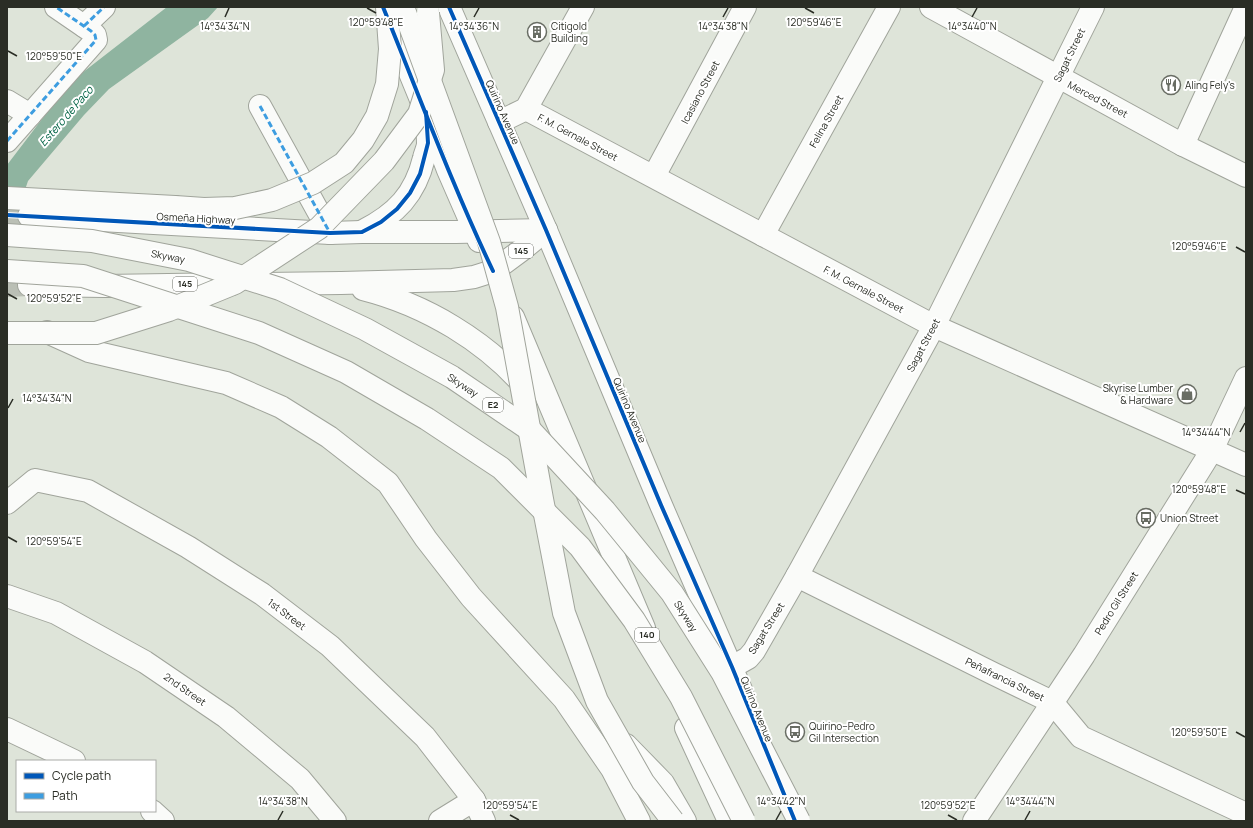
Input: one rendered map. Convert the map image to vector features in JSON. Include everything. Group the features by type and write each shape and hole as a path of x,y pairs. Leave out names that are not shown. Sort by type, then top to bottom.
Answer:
{"main road":[{"path":"7,141 96,40 95,35 56,7"},
{"path":"84,26 104,7"},
{"name":"140","path":"383,7 448,170 569,448 691,740 729,821"},
{"path":"7,198 197,208 235,208 272,200 313,183 344,163 363,140 377,116 387,84 390,49 387,7"},
{"path":"403,7 488,242 507,307 564,613 597,701 643,782 673,821"},
{"path":"7,333 96,333 169,310 235,283 319,228 384,161 419,114 433,70 428,13 425,7"},
{"name":"Quirino Avenue","path":"449,7 546,230 661,505 732,667 795,821"},
{"path":"499,122 526,109 583,7"},
{"name":"Icasiano Street","path":"654,176 745,7"},
{"name":"Felina Street","path":"763,235 889,7"},
{"name":"Merced Street","path":"931,7 1183,145 1246,176"},
{"name":"Sagat Street","path":"732,667 748,658 754,651 798,576 934,326 1093,7"},
{"path":"1183,145 1246,7"},
{"path":"7,101 30,115"},
{"path":"260,106 330,233"},
{"name":"F. M. Gernale Street","path":"526,109 934,326 1212,450"},
{"path":"362,232 381,222 397,209 410,193 420,174 428,144 426,112"},
{"name":"Osmeña Highway","path":"29,216 330,233 546,230"},
{"name":"145","path":"29,285 105,286 341,284 453,280 474,277 493,271 523,250 546,230"},
{"path":"277,284 278,231"},
{"name":"Skyway","path":"7,235 92,241 189,260 280,288 366,329 452,377 530,430 605,511 672,593 722,672 799,821"},
{"path":"7,271 83,276 259,333 346,372 427,419 501,468 580,547 634,620 681,697 744,821"},
{"path":"341,284 380,293 418,308 453,327 486,350 518,379 546,412 569,448"},
{"path":"7,323 44,331 90,351 226,383 281,406 328,437 388,483 426,539 472,596 564,699 612,770 639,821"},
{"name":"Pedro Gil Street","path":"974,821 1084,655 1212,450 1246,378"},
{"path":"1212,450 1246,465"},
{"name":"1st Street","path":"7,503 35,480 88,491 188,547 262,594 336,651 425,738 474,800 484,821"},
{"name":"Peñafrancia Street","path":"798,576 1052,702 1081,737 1246,814"},
{"name":"2nd Street","path":"7,596 56,613 145,662 226,717 300,779 335,821"},
{"path":"564,699 627,746 663,783 685,821"},
{"path":"7,729 72,760"},
{"path":"440,821 474,800"},
{"path":"153,812 163,821"}],"water":[{"name":"Estero de Paco","path":"167,7 218,7 208,18 109,89 84,115 28,181 7,243 7,165 52,106 82,73"}],"tunnel":[{"path":"7,215 29,216"},
{"path":"7,286 29,285"}],"marked path":[{"path":"7,141 96,40 95,35 91,31 56,7"},
{"path":"84,26 104,7"},
{"path":"260,106 330,233"}],"cycle path":[{"path":"383,7 450,173 493,271"},
{"path":"449,7 546,230 661,505 732,667 795,821"},
{"path":"7,215 330,233 362,232 381,222 397,209 410,193 420,174 428,143 426,112"}],"place":[{"name":"Citigold Building","path":"537,32"},
{"name":"Aling Fely's","path":"1171,85"},
{"name":"Skyrise Lumber & Hardware","path":"1187,394"},
{"name":"Union Street","path":"1146,518"},
{"name":"Quirino–Pedro Gil Intersection","path":"795,732"}]}
